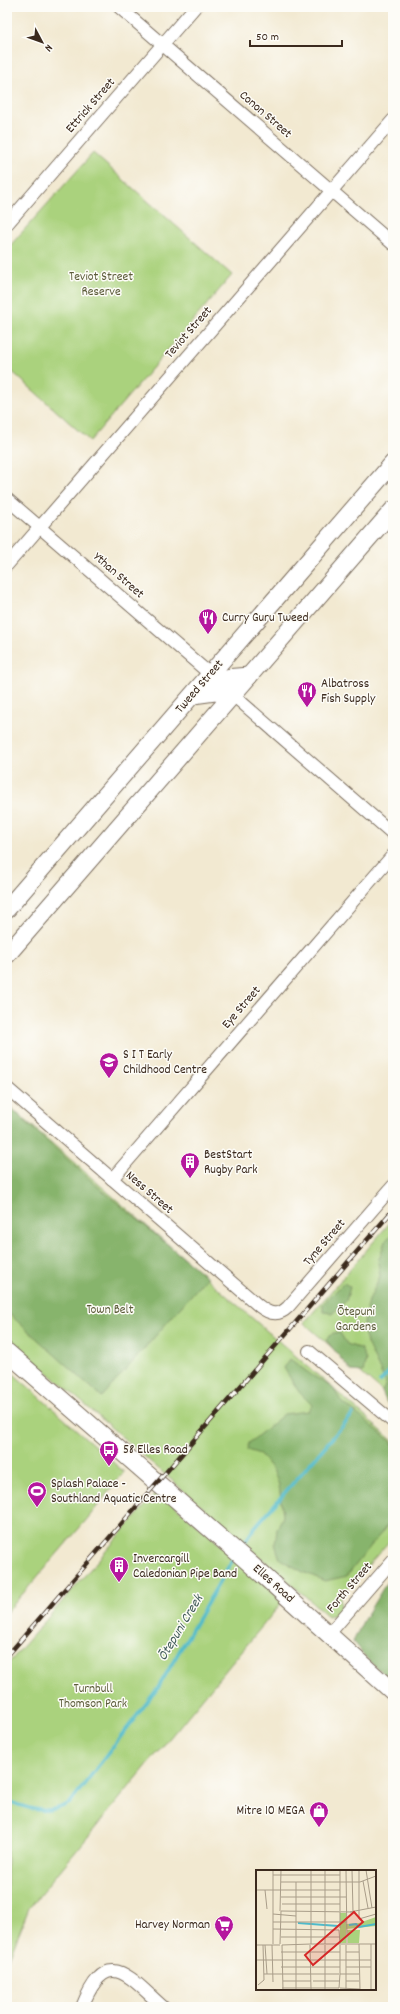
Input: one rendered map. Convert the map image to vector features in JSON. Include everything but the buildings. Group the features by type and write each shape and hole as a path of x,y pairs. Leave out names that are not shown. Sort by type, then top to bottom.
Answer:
{"main road":[{"name":"Tweed Street","path":"7,909 393,463"},
{"path":"7,955 393,510"},
{"path":"211,675 224,678 249,676"},
{"path":"193,695 214,692 232,695"},
{"name":"Elles Road","path":"7,1352 227,1543 393,1692"}],"street":[{"name":"Conon Street","path":"119,7 393,244"},
{"name":"Ettrick Street","path":"7,224 195,7"},
{"name":"Teviot Street","path":"7,565 393,120"},
{"name":"Ythan Street","path":"7,499 211,675"},
{"path":"232,695 393,834"},
{"name":"Eye Street","path":"112,1179 393,855"},
{"name":"Ness Street","path":"7,1088 259,1306 268,1313 275,1314"},
{"name":"Tyne Street","path":"275,1314 288,1307 393,1186"},
{"path":"309,1351 393,1422"},
{"name":"Forth Street","path":"328,1635 393,1560"},
{"path":"82,2007 92,1984 102,1974 115,1971 123,1974 163,2007"}],"green space":[{"name":"Teviot Street Reserve","path":"93,153 232,275 90,441 7,367 7,249"},
{"name":"Town Belt","path":"7,1104 393,1441 393,1537 340,1597 341,1608 338,1614 328,1616 7,1337"},
{"path":"7,1105 97,1186 207,1277 102,1397 7,1312"},
{"name":"Ōtepuni Gardens","path":"393,1219 393,1401 304,1323"},
{"path":"393,1233 393,1407 387,1403 382,1392 386,1383 367,1343 363,1328 369,1300 380,1276 378,1262 385,1241"},
{"path":"344,1283 350,1287 346,1301 333,1313 323,1312 323,1304"},
{"path":"333,1333 340,1333 347,1344 361,1349 366,1360 363,1372 351,1371 326,1340"},
{"path":"290,1359 310,1374 333,1388 341,1401 393,1443 393,1518 347,1576 325,1581 303,1572 280,1559 275,1544 277,1529 283,1516 279,1485 274,1472 260,1454 247,1450 249,1443 284,1414 308,1411 312,1405 299,1392 284,1368"},
{"path":"7,1368 124,1472 88,1518 7,1612"},
{"name":"Turnbull Thomson Park","path":"158,1491 284,1600 29,1908 7,1963 7,1665"},
{"path":"393,1572 393,1682 368,1660 353,1642 363,1621"}],"waterway":[{"name":"Ōtepuni Creek","path":"380,1382 393,1367"},
{"name":"Ōtepuni Creek","path":"240,1549 255,1527 353,1414"},
{"name":"Ōtepuni Creek","path":"7,1801 23,1807 38,1810 54,1809 70,1803 158,1688 234,1557"}],"railway":[{"path":"7,1656 393,1210"}],"place":[{"name":"Curry Guru Tweed","path":"208,635"},
{"name":"Albatross Fish Supply","path":"307,708"},
{"name":"S I T Early Childhood Centre","path":"109,1079"},
{"name":"BestStart Rugby Park","path":"190,1179"},
{"name":"58 Elles Road","path":"109,1467"},
{"name":"Splash Palace - Southland Aquatic Centre","path":"37,1508"},
{"name":"Invercargill Caledonian Pipe Band","path":"119,1583"},
{"name":"Mitre 10 MEGA","path":"319,1828"},
{"name":"Harvey Norman","path":"224,1942"}]}
